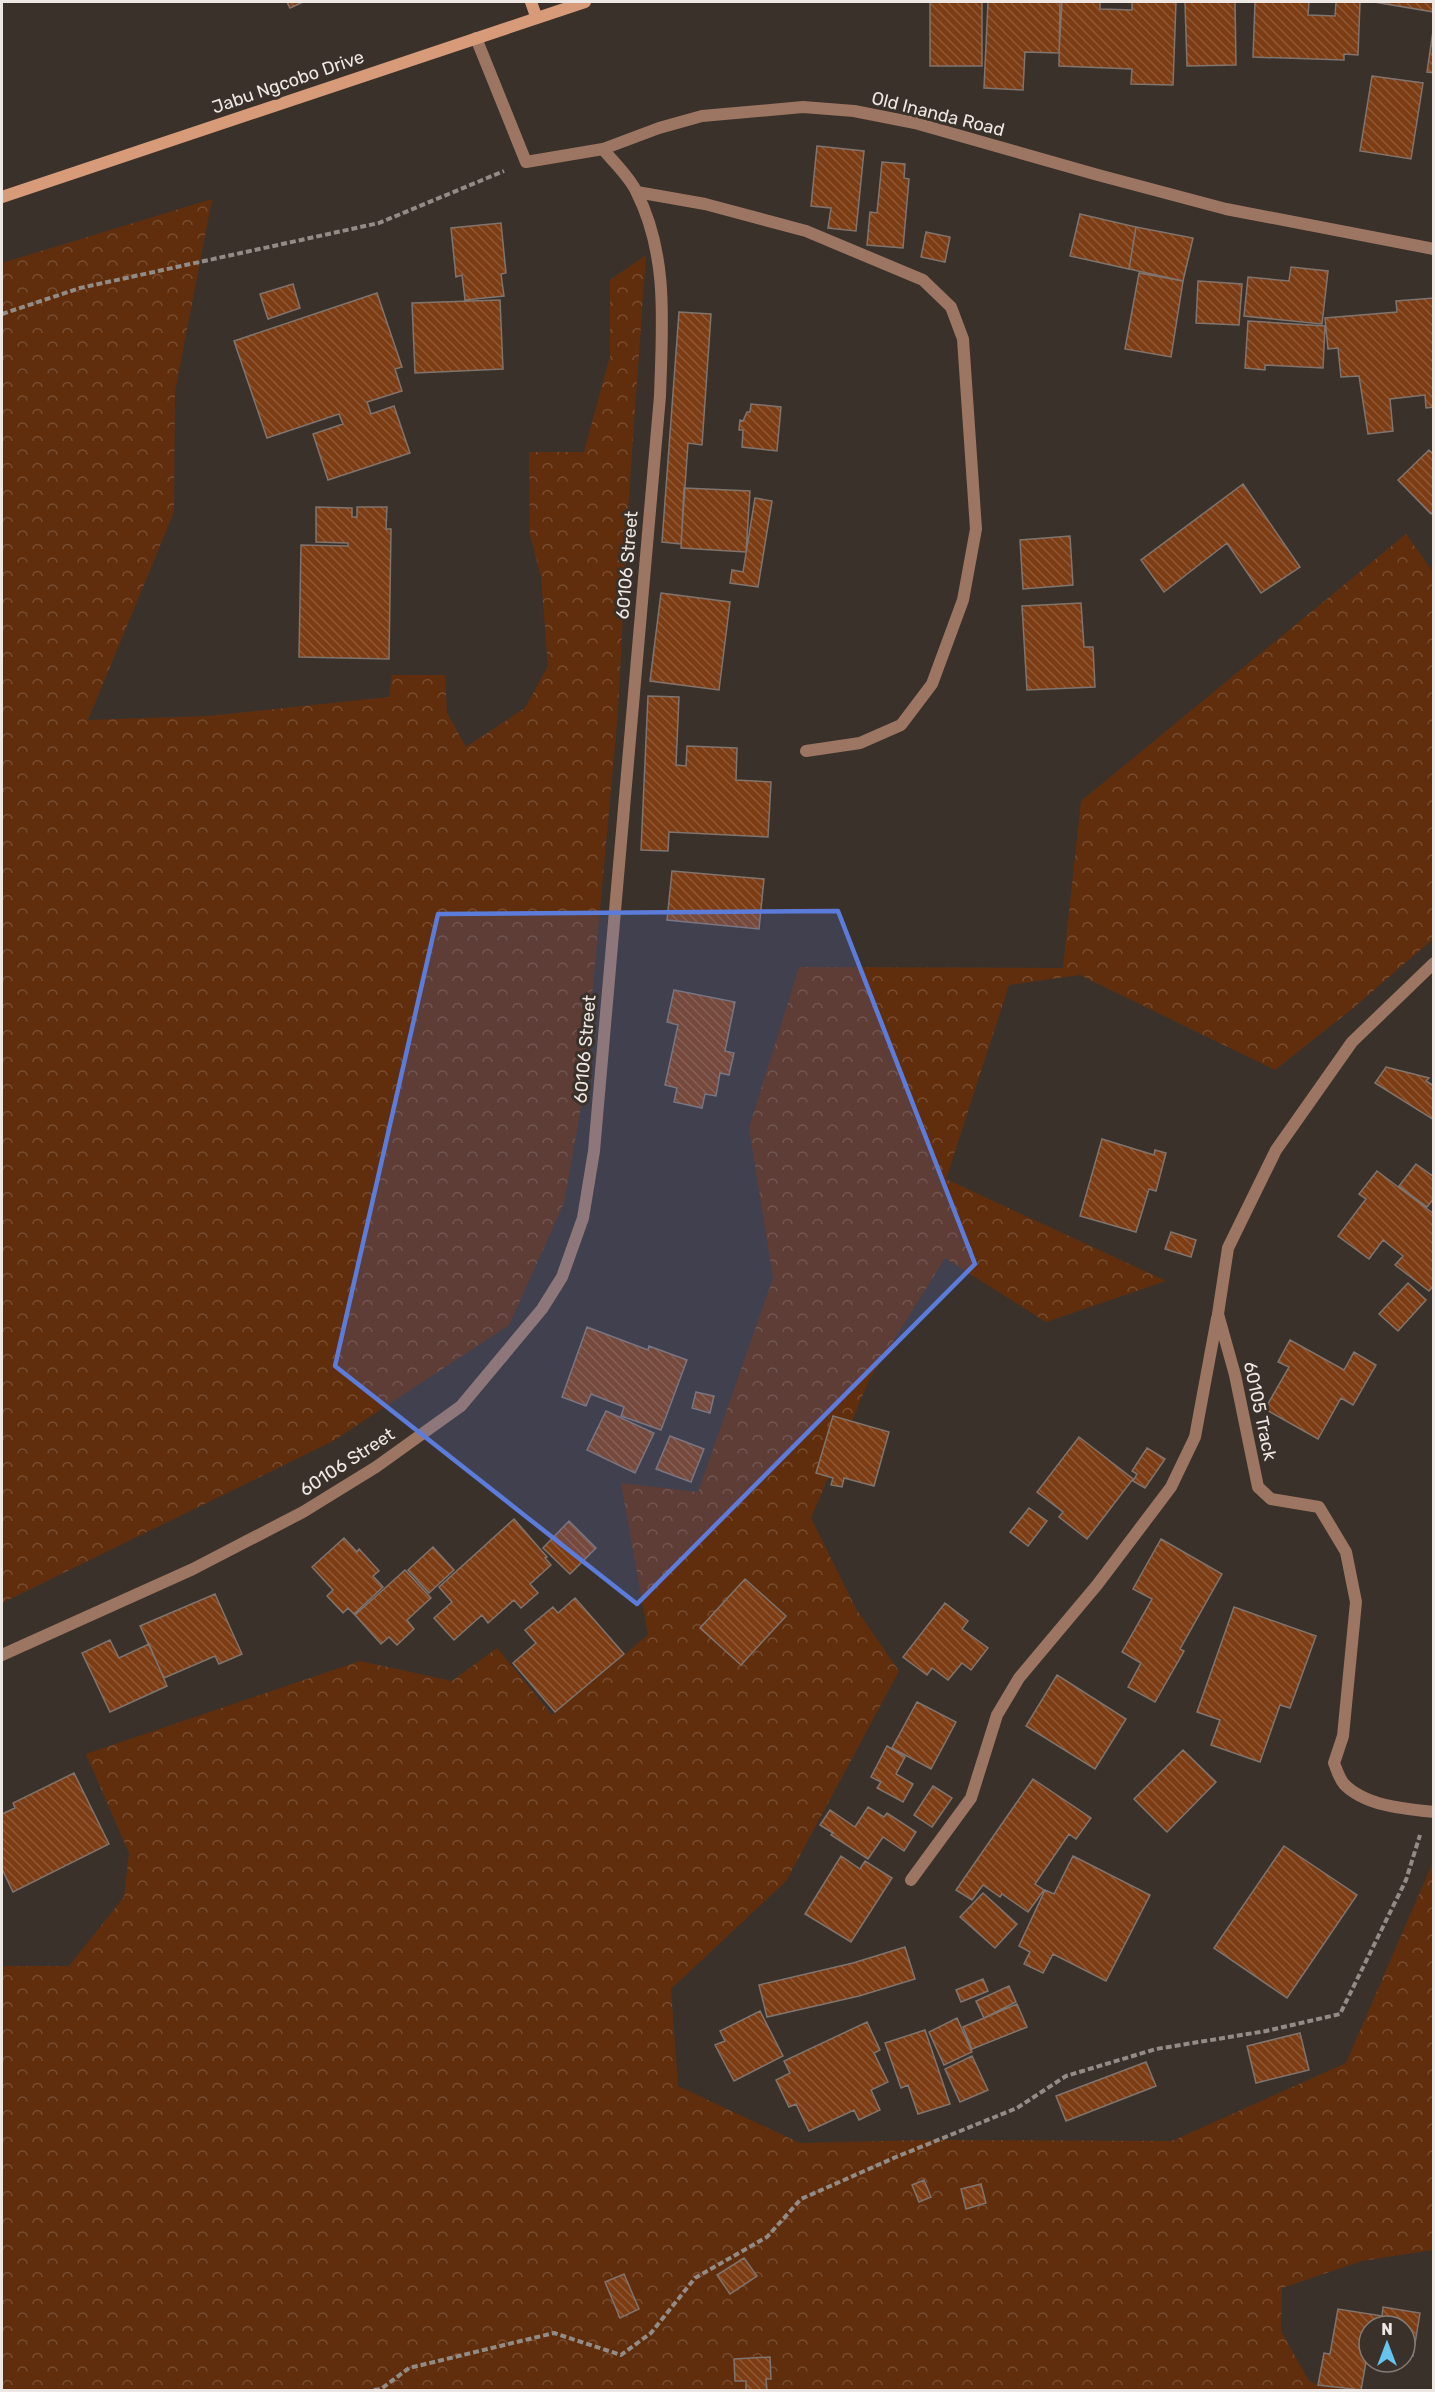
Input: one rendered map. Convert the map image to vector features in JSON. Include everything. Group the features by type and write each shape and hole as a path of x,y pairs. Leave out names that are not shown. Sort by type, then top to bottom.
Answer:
{"main road":[{"path":"531,2 536,16"},
{"name":"Jabu Ngcobo Drive","path":"2,197 536,16 585,2"}],"street":[{"path":"476,38 526,162"},
{"name":"Old Inanda Road","path":"526,162 603,149 659,128 702,116 803,107 854,111 915,123 1226,209 1434,249"},
{"name":"60106 Street","path":"2,1655 193,1569 303,1512 376,1467 461,1406 542,1309 562,1277 583,1218 594,1151 660,396 663,298 656,246 637,192 603,149"},
{"path":"637,192 705,204 806,231 923,280 951,307 963,339 976,529 963,600 932,684 900,725 860,743 806,751"},
{"name":"60105 Track","path":"1430,1812 1399,1808 1352,1791 1342,1782 1334,1763 1343,1736 1356,1602 1346,1552 1319,1507 1271,1499 1258,1487 1235,1375 1218,1314 1228,1248 1276,1149 1352,1042 1434,963"},
{"path":"911,1880 971,1798 997,1715 1019,1678 1097,1585 1171,1487 1195,1437 1218,1314"}],"path":[{"path":"2,314 80,288 379,223 526,162"},
{"path":"374,2391 381,2389 409,2368 554,2333 621,2355 651,2333 696,2278 767,2237 801,2199 896,2157 1017,2108 1066,2076 1156,2049 1266,2031 1340,2014 1406,1880 1430,1812"}],"highlighted area":[{"path":"838,911 975,1264 637,1604 335,1366 438,914"}],"green space":[{"path":"212,199 175,392 174,512 88,720 208,716 389,697 392,675 445,675 447,713 466,747 525,708 548,666 541,577 530,535 529,452 584,452 610,356 610,280 646,255 629,494 618,712 583,1096 564,1203 509,1325 333,1441 2,1603 2,263"},
{"path":"1406,534 1433,572 1433,939 1352,1009 1275,1070 1080,975 1009,985 946,1179 1166,1281 1046,1322 945,1258 869,1380 811,1518 856,1609 899,1671 786,1881 671,1989 678,2086 800,2143 926,2140 1172,2141 1346,2063 1433,1862 1433,2250 1362,2261 1282,2288 1281,2331 1309,2381 1318,2385 1351,2390 2,2390 2,1966 69,1966 124,1897 129,1853 86,1754 360,1661 452,1681 497,1648 552,1715 648,1635 621,1483 698,1492 773,1278 749,1128 799,967 1063,968 1081,801"}],"building":[{"path":"287,2 303,2 290,8"},
{"path":"930,2 982,2 982,66 930,66"},
{"path":"988,2 1062,2 1059,53 1025,52 1023,90 984,88"},
{"path":"1060,2 1100,2 1100,9 1132,10 1132,2 1176,2 1173,85 1131,84 1132,69 1059,66"},
{"path":"1185,2 1235,2 1236,65 1187,66"},
{"path":"1255,2 1309,2 1308,15 1335,16 1336,2 1360,2 1358,55 1344,54 1344,60 1253,57"},
{"path":"1374,2 1434,2 1434,12"},
{"path":"1434,24 1434,73 1427,72"},
{"path":"1372,76 1423,83 1411,159 1360,151"},
{"path":"817,146 864,151 856,231 828,228 831,208 811,206"},
{"path":"882,162 905,164 904,178 909,179 903,248 867,245 870,212 877,213"},
{"path":"1080,214 1136,227 1129,269 1070,256"},
{"path":"501,223 506,273 501,274 504,296 465,300 462,275 456,277 451,228"},
{"path":"1136,227 1193,238 1183,281 1129,269"},
{"path":"926,232 950,237 945,262 921,257"},
{"path":"1291,267 1328,271 1322,324 1244,316 1248,277 1289,281"},
{"path":"1139,273 1183,281 1171,357 1125,349"},
{"path":"1198,281 1242,284 1239,325 1196,323"},
{"path":"293,284 300,308 268,319 260,294"},
{"path":"377,293 402,367 395,369 402,391 367,402 371,414 394,406 410,453 328,480 313,434 343,424 339,414 267,438 234,341"},
{"path":"1434,298 1434,407 1426,408 1425,395 1390,399 1393,431 1368,434 1359,376 1341,377 1338,348 1328,349 1325,318 1397,312 1396,301"},
{"path":"500,300 503,369 415,373 412,303"},
{"path":"679,312 711,314 702,445 688,443 681,544 662,542"},
{"path":"1248,321 1325,326 1323,368 1265,365 1265,370 1245,368"},
{"path":"751,404 781,407 777,451 742,447 743,430 739,430 740,420 743,421 747,412 750,412"},
{"path":"1429,450 1434,455 1434,511 1431,514 1398,480"},
{"path":"1243,484 1300,567 1261,593 1227,543 1164,592 1141,560"},
{"path":"684,488 750,491 746,552 681,548"},
{"path":"755,498 772,501 758,587 730,583 732,570 743,572"},
{"path":"316,507 352,508 352,517 357,517 357,507 387,507 386,529 391,529 389,659 299,657 301,545 348,546 348,543 316,542"},
{"path":"1070,536 1073,585 1023,589 1020,540"},
{"path":"661,593 730,602 719,690 650,681"},
{"path":"1081,603 1084,647 1093,647 1095,687 1027,690 1022,606"},
{"path":"648,696 679,697 676,765 686,766 687,746 737,748 736,780 771,782 768,837 669,832 668,851 641,850"},
{"path":"672,871 764,879 759,929 667,920"},
{"path":"674,990 735,1002 725,1051 734,1053 729,1075 720,1073 716,1096 705,1094 702,1108 674,1102 677,1088 665,1085 678,1025 667,1022"},
{"path":"1386,1067 1429,1078 1426,1081 1434,1086 1434,1120 1375,1083"},
{"path":"1102,1139 1154,1155 1155,1150 1166,1153 1156,1191 1149,1189 1136,1232 1080,1216"},
{"path":"1416,1164 1434,1177 1434,1198 1427,1207 1399,1186"},
{"path":"1377,1171 1434,1214 1434,1285 1429,1291 1395,1265 1403,1256 1383,1240 1369,1259 1338,1236 1366,1199 1359,1194"},
{"path":"1171,1232 1196,1240 1191,1257 1165,1249"},
{"path":"1408,1283 1426,1300 1398,1331 1379,1314"},
{"path":"587,1327 648,1350 649,1346 687,1360 661,1430 621,1416 624,1407 591,1394 586,1406 562,1397"},
{"path":"1290,1340 1344,1370 1354,1352 1376,1365 1353,1405 1341,1398 1318,1439 1265,1409 1289,1367 1278,1362"},
{"path":"696,1392 714,1396 710,1413 692,1408"},
{"path":"606,1411 654,1433 635,1473 587,1450"},
{"path":"833,1416 889,1432 874,1486 844,1478 842,1487 831,1485 833,1478 816,1473"},
{"path":"670,1436 704,1449 691,1482 656,1469"},
{"path":"1079,1437 1133,1479 1087,1539 1059,1517 1063,1512 1037,1492"},
{"path":"1147,1448 1165,1459 1145,1488 1133,1481 1137,1474 1132,1471"},
{"path":"1029,1508 1047,1521 1028,1546 1010,1532"},
{"path":"514,1519 547,1557 545,1558 551,1565 530,1584 538,1593 521,1608 514,1600 488,1623 482,1615 454,1640 434,1618 452,1602 439,1587"},
{"path":"569,1521 596,1548 570,1574 543,1548"},
{"path":"344,1538 357,1552 359,1549 379,1571 373,1576 383,1587 354,1614 348,1608 343,1613 327,1596 333,1590 312,1567"},
{"path":"1161,1539 1222,1574 1180,1649 1184,1651 1155,1702 1128,1687 1141,1663 1122,1652 1152,1599 1133,1589"},
{"path":"433,1547 454,1570 429,1593 408,1570"},
{"path":"405,1570 431,1598 407,1620 414,1629 397,1645 389,1637 381,1644 355,1615"},
{"path":"745,1579 786,1616 741,1665 700,1628"},
{"path":"215,1594 242,1654 219,1664 215,1656 164,1678 140,1626"},
{"path":"575,1598 624,1654 555,1712 513,1663 536,1643 525,1630 553,1607 558,1613"},
{"path":"945,1603 968,1621 962,1629 988,1648 971,1670 962,1663 948,1680 932,1668 927,1675 903,1657"},
{"path":"1234,1607 1316,1636 1290,1708 1280,1705 1260,1762 1211,1745 1220,1720 1197,1712"},
{"path":"110,1640 119,1658 149,1644 167,1686 110,1712 82,1653"},
{"path":"1057,1675 1126,1719 1095,1769 1026,1726"},
{"path":"917,1702 956,1722 931,1769 892,1748"},
{"path":"887,1746 905,1757 896,1774 913,1784 903,1802 877,1788 881,1782 871,1777"},
{"path":"1183,1750 1216,1782 1167,1832 1134,1799"},
{"path":"74,1773 109,1844 13,1892 2,1869 2,1814 15,1808 13,1803"},
{"path":"1033,1779 1091,1818 1076,1839 1069,1834 1035,1884 1044,1890 1028,1912 1002,1894 1000,1897 983,1885 972,1900 956,1890"},
{"path":"933,1786 952,1798 932,1827 914,1815"},
{"path":"868,1807 884,1817 887,1813 916,1832 904,1851 883,1837 868,1859 831,1835 833,1833 820,1825 830,1810 855,1827"},
{"path":"1284,1846 1357,1895 1287,1998 1214,1948"},
{"path":"841,1856 860,1869 865,1861 892,1878 851,1942 805,1914"},
{"path":"1073,1856 1150,1895 1106,1981 1053,1954 1043,1973 1024,1964 1030,1952 1019,1946 1045,1890 1054,1894"},
{"path":"983,1893 1017,1924 995,1948 960,1917"},
{"path":"905,1947 915,1979 859,1996 767,2017 759,1985 853,1963"},
{"path":"983,1979 988,1991 961,2002 956,1990"},
{"path":"1009,1986 1016,2002 984,2018 976,2001"},
{"path":"1017,2004 1027,2027 972,2049 963,2027"},
{"path":"760,2011 783,2056 734,2081 715,2045 725,2041 720,2031"},
{"path":"957,2018 972,2052 944,2065 929,2032"},
{"path":"867,2022 880,2050 874,2053 888,2082 871,2090 880,2110 859,2120 854,2110 809,2131 796,2104 789,2107 776,2080 790,2073 784,2061"},
{"path":"925,2030 950,2104 918,2114 908,2085 901,2088 885,2043"},
{"path":"1300,2033 1309,2070 1256,2083 1247,2046"},
{"path":"972,2056 988,2090 960,2102 945,2069"},
{"path":"1146,2062 1156,2086 1066,2121 1056,2096"},
{"path":"924,2180 931,2197 919,2202 912,2185"},
{"path":"981,2184 986,2203 966,2209 961,2189"},
{"path":"744,2258 757,2276 730,2294 717,2275"},
{"path":"624,2274 639,2309 620,2318 605,2282"},
{"path":"1383,2307 1420,2313 1417,2331 1417,2314 1382,2314"},
{"path":"1338,2309 1369,2314 1357,2314 1357,2374 1364,2374 1361,2390 1318,2385 1324,2353 1330,2354"},
{"path":"770,2357 771,2379 766,2379 767,2390 746,2390 746,2381 735,2381 734,2359"}]}
